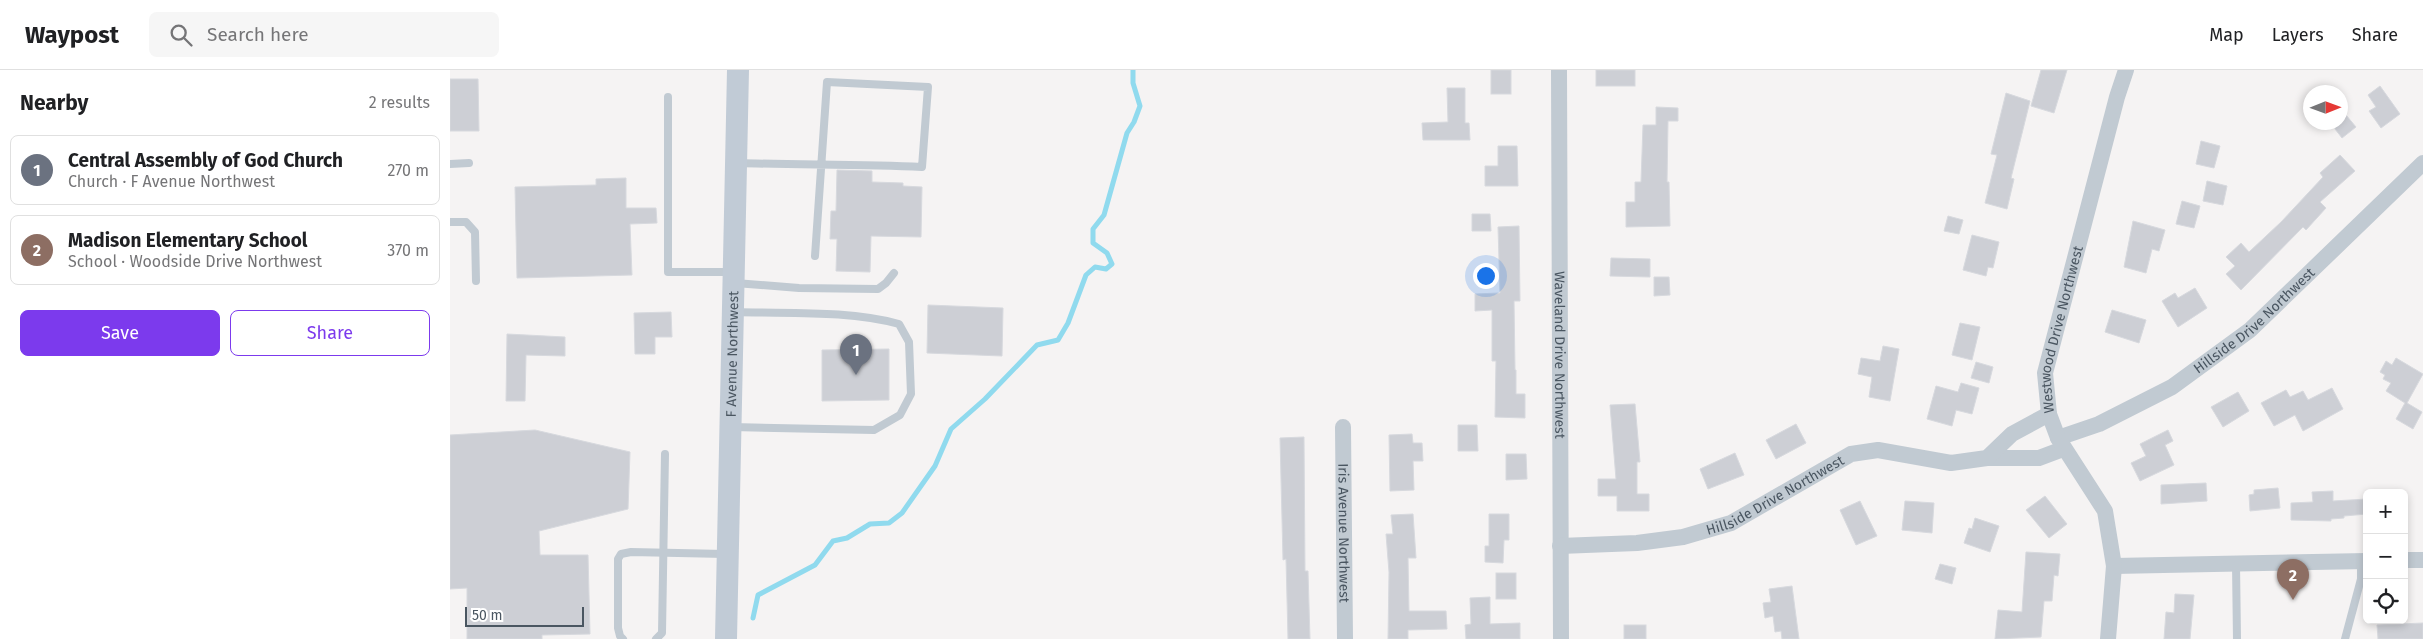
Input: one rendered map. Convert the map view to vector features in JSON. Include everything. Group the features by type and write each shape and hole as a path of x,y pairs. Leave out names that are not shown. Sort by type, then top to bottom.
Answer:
{"main road":[{"name":"F Avenue Northwest","path":"726,639 738,70"}],"street":[{"name":"Waveland Drive Northwest","path":"1559,70 1561,639"},
{"name":"Westwood Drive Northwest","path":"2108,639 2114,566 2105,511 2089,482 2061,443 2049,414 2046,372 2117,97 2126,70"},
{"name":"Hillside Drive Northwest","path":"1560,546 1637,543 1683,537 1731,523 1851,454 1878,450 1951,462 1987,458 2039,458 2061,443 2172,387 2250,330 2423,163"},
{"path":"1987,458 2012,434 2049,414"},
{"name":"Iris Avenue Northwest","path":"1343,427 1345,639"},
{"path":"2408,560 2423,560"},
{"path":"2114,566 2363,561"}],"lane":[{"path":"736,163 821,164 922,167 928,86 826,82 821,164 815,256"},
{"path":"668,97 668,272 733,277 799,288 878,289 894,273"},
{"path":"450,164 469,163"},
{"path":"450,222 466,222 475,232 476,281"},
{"path":"730,427 874,430 900,415 911,394 909,342 899,324 881,319 733,312"},
{"path":"656,639 662,633 665,454"},
{"path":"623,639 618,628 618,559 620,554 631,552 727,554"},
{"path":"2236,564 2237,639"},
{"path":"2345,639 2363,567"}],"building":[{"path":"1491,70 1511,70 1511,94 1491,94"},
{"path":"1596,70 1635,70 1635,86 1596,86"},
{"path":"2041,70 2067,70 2054,113 2031,106"},
{"path":"450,79 478,79 479,131 450,131"},
{"path":"2380,86 2400,114 2381,128 2369,111 2376,107 2368,95"},
{"path":"1447,88 1465,88 1465,123 1469,123 1470,140 1423,140 1422,123 1448,122"},
{"path":"2006,93 2030,101 2011,178 2014,179 2007,209 1985,203 1997,155 1991,154"},
{"path":"1656,107 1678,108 1678,121 1668,121 1667,182 1669,182 1670,226 1626,227 1626,202 1635,202 1635,182 1641,182 1643,125 1656,125"},
{"path":"2348,117 2356,127 2342,138 2336,130 2348,130"},
{"path":"2201,141 2220,146 2214,168 2196,164"},
{"path":"1498,146 1517,146 1518,186 1485,186 1485,166 1498,166"},
{"path":"2340,155 2355,171 2320,202 2326,208 2306,230 2303,227 2241,290 2226,274 2235,266 2226,257 2241,243 2249,252 2281,222 2323,177 2320,173"},
{"path":"837,170 872,171 872,182 903,183 903,186 922,187 921,237 871,236 870,272 836,271 837,239 830,239 831,211 836,211"},
{"path":"626,178 626,208 656,208 657,223 630,224 632,275 517,278 515,187 596,185 596,179"},
{"path":"2207,181 2227,186 2223,205 2203,201"},
{"path":"2182,201 2200,206 2194,228 2176,224"},
{"path":"1472,214 1490,214 1491,231 1472,231"},
{"path":"1948,216 1963,220 1959,234 1944,231"},
{"path":"2133,221 2165,230 2159,251 2152,249 2146,273 2124,267"},
{"path":"1519,226 1520,301 1514,301 1515,370 1516,394 1525,394 1525,418 1495,417 1496,361 1492,361 1492,310 1475,311 1475,294 1500,293 1498,227"},
{"path":"1972,235 1999,242 1993,268 1988,267 1986,276 1963,270"},
{"path":"1611,258 1650,259 1650,277 1610,276"},
{"path":"1654,277 1669,277 1670,295 1654,296"},
{"path":"2195,288 2207,308 2178,327 2162,301 2175,293 2178,298"},
{"path":"928,305 1003,308 1002,356 927,353"},
{"path":"2112,310 2146,320 2139,343 2105,332"},
{"path":"671,312 672,337 655,337 655,354 635,354 634,313"},
{"path":"1960,323 1980,327 1972,360 1952,355"},
{"path":"507,334 565,337 565,356 526,355 525,401 506,401"},
{"path":"1883,346 1899,349 1890,401 1869,397 1872,377 1858,374 1861,358 1880,361"},
{"path":"889,349 889,400 822,401 822,350"},
{"path":"2396,358 2423,374 2407,403 2422,412 2413,429 2396,419 2405,403 2386,391 2391,383 2383,379 2385,375 2380,372 2386,361 2392,365"},
{"path":"1976,362 1993,367 1989,383 1971,378"},
{"path":"1961,383 1979,388 1972,414 1956,410 1952,426 1927,419 1936,386 1958,392"},
{"path":"2332,388 2343,409 2303,431 2295,415 2274,426 2261,403 2286,390 2290,397 2303,391 2308,400"},
{"path":"2238,392 2249,411 2223,427 2211,407"},
{"path":"1635,404 1640,462 1637,462 1637,494 1649,494 1649,511 1617,511 1617,496 1598,496 1598,479 1616,479 1610,405"},
{"path":"1796,424 1806,443 1776,459 1766,440"},
{"path":"1458,425 1477,425 1478,451 1458,451"},
{"path":"535,430 630,452 628,509 539,531 540,555 588,555 590,634 542,635 542,639 467,639 467,588 450,589 450,435"},
{"path":"2168,430 2173,441 2165,445 2174,465 2140,481 2131,463 2146,456 2140,444"},
{"path":"1412,434 1413,443 1422,443 1423,461 1413,461 1414,490 1390,491 1389,435"},
{"path":"1304,437 1305,571 1308,571 1310,639 1288,639 1286,559 1283,560 1280,438"},
{"path":"1735,453 1744,475 1708,489 1700,469"},
{"path":"1506,454 1526,454 1527,479 1506,480"},
{"path":"2206,483 2207,501 2161,504 2161,485"},
{"path":"2278,488 2280,508 2250,511 2249,495 2254,494 2254,490"},
{"path":"2333,491 2333,501 2363,499 2363,514 2344,516 2344,518 2331,519 2331,521 2291,520 2291,503 2313,502 2312,492"},
{"path":"2045,496 2067,524 2049,538 2026,510"},
{"path":"1860,501 1877,536 1856,545 1840,510"},
{"path":"1905,501 1934,503 1932,533 1902,530"},
{"path":"1413,514 1416,558 1408,558 1409,611 1446,611 1447,629 1408,630 1408,639 1388,639 1389,572 1386,534 1393,534 1391,515"},
{"path":"1489,514 1509,514 1509,540 1504,540 1503,563 1485,562 1485,546 1489,546"},
{"path":"1975,518 1999,526 1990,552 1964,543 1969,528 1972,529"},
{"path":"2026,552 2060,554 2058,576 2054,575 2052,601 2044,601 2041,637 1995,639 1998,610 2022,612"},
{"path":"1940,564 1956,568 1952,584 1935,579"},
{"path":"1496,573 1516,573 1516,599 1496,599"},
{"path":"1792,586 1799,639 1782,639 1781,631 1775,632 1773,616 1765,618 1763,603 1771,602 1769,589"},
{"path":"2175,594 2194,595 2190,639 2164,639 2166,612 2174,613"},
{"path":"1490,597 1490,624 1520,623 1520,639 1466,639 1465,625 1471,624 1470,598"},
{"path":"2423,623 2423,639 2378,639 2377,625"},
{"path":"1624,625 1646,625 1646,639 1624,639"}],"waterway":[{"path":"753,618 758,595 815,565 833,541 847,538 870,524 889,523 902,513 935,466 951,429 985,399 1037,345 1058,340 1068,323 1086,275 1095,267 1106,269 1112,264 1107,253 1093,243 1093,229 1104,215 1127,133 1134,122 1140,106 1133,83 1133,70"}],"place":[{"name":"Central Assembly of God Church","path":"856,375"},
{"name":"Madison Elementary School","path":"2293,600"}]}
